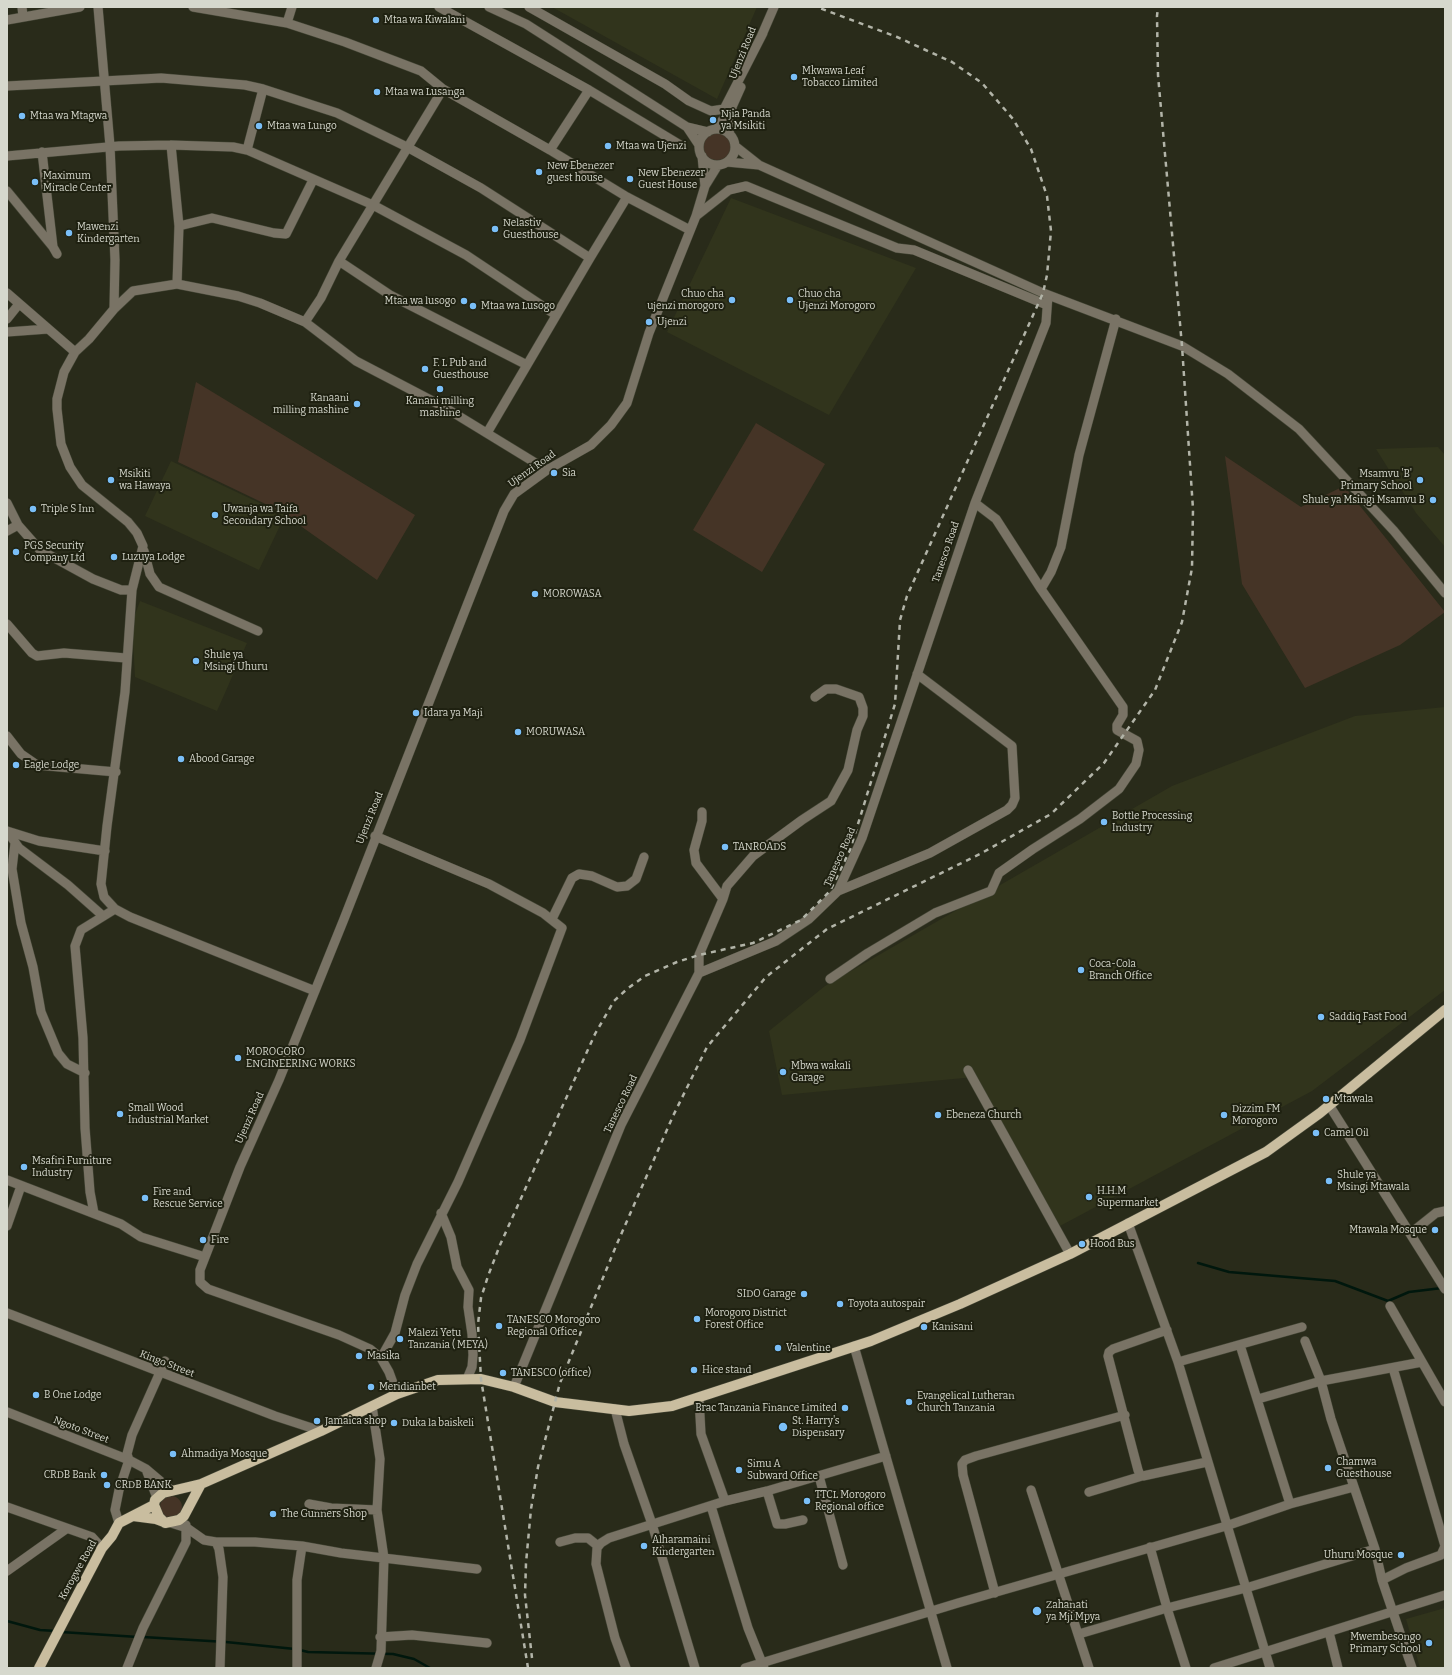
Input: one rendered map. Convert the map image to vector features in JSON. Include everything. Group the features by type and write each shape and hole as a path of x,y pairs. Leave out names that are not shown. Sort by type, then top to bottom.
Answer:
{"main road":[{"path":"119,1523 156,1502 163,1493 201,1484 321,1431 397,1394 438,1380 481,1379 514,1387 555,1402 629,1411 672,1406 699,1398 906,1327 1070,1254 1266,1152 1329,1105 1445,1010"},
{"path":"133,1516 156,1519 168,1523 186,1514 201,1484"},
{"path":"174,1491 185,1501 186,1514"},
{"path":"156,1502 159,1517 168,1523"},
{"name":"Korogwe Road","path":"39,1668 102,1548 112,1536 119,1523"}],"street":[{"path":"22,7 23,17"},
{"path":"7,20 80,7"},
{"path":"98,7 110,146 115,260 114,309"},
{"path":"193,7 287,24 345,42 421,71 443,89 550,150 627,197 690,230"},
{"path":"287,24 292,7"},
{"path":"439,7 589,90 682,146"},
{"path":"490,7 526,24 687,127 700,145 705,186"},
{"path":"529,7 665,84 689,101 711,111 724,109 763,33"},
{"name":"Ujenzi Road","path":"732,107 774,7"},
{"path":"7,86 161,78 245,85 263,88 337,113 407,146 480,188 590,258"},
{"path":"247,150 263,88"},
{"path":"306,322 321,298 339,261 407,146 443,89"},
{"path":"550,150 589,90"},
{"path":"700,145 701,140 732,107"},
{"path":"732,107 729,134 735,146 759,165 1048,294 1116,319 1182,346 1228,374 1291,422 1394,531 1445,593"},
{"path":"687,127 729,134"},
{"path":"171,145 179,226 177,284"},
{"path":"7,156 110,146 171,145 233,147 247,150 372,205 466,256 556,315"},
{"path":"705,186 722,163 733,155 735,146"},
{"path":"7,191 55,251 42,152"},
{"path":"702,156 709,163 759,165"},
{"path":"179,226 212,218 274,233 286,234 314,180"},
{"name":"Ujenzi Road","path":"397,1394 389,1372 381,1358 360,1343 208,1289 200,1282 200,1270 240,1167 279,1080 315,991 504,511 514,494 547,470 591,445 611,425 627,403 650,333 696,216 705,186"},
{"path":"696,216 729,190 746,186 897,248 914,250 1047,305"},
{"path":"487,432 627,197"},
{"path":"339,261 390,295 528,365"},
{"path":"258,632 159,587 150,574 143,546 137,533 128,522 78,482 61,444 57,420 57,399 64,372 75,352 89,339 114,309 133,291 177,284 238,296 260,303 306,322 356,361 444,407 547,470"},
{"path":"7,293 75,352"},
{"name":"Tanesco Road","path":"514,1387 621,1125 699,973 776,940 809,920 838,891 862,838 975,503 1046,323 1048,294"},
{"path":"7,319 19,304"},
{"path":"1041,589 1051,572 1061,547 1079,455 1116,319"},
{"path":"7,332 48,329"},
{"path":"7,503 18,525 34,545 50,557 110,586 121,590 132,590"},
{"path":"830,979 868,953 934,913 991,891 999,873 1080,819 1119,789 1134,770 1139,747 1137,741 1117,730 1117,725 1123,715 1123,707 1041,589 996,519 975,503"},
{"path":"7,531 18,525"},
{"path":"143,546 140,563 132,590 126,658 125,692 105,851 102,892 108,903 114,909 282,979 315,991"},
{"path":"7,624 32,653 37,656 64,653 126,658"},
{"path":"838,891 930,853 1007,810 1012,805 1015,798 1012,746 917,674"},
{"path":"699,973 699,955 727,886 753,856 831,801 848,770 857,730 863,716 863,708 859,696 836,689 826,689 815,697"},
{"path":"7,736 21,754 37,765 116,772"},
{"path":"702,812 702,821 694,850 696,862 722,899"},
{"path":"103,916 68,885 19,848 7,831 39,841 105,851"},
{"path":"375,836 489,884 552,919 562,928 558,944 520,1040 458,1182 442,1213 405,1295 395,1333 381,1358"},
{"path":"15,842 12,869 22,923 33,966 41,1012 58,1053 67,1064 85,1073"},
{"path":"552,919 564,890 572,878 579,874 592,876 617,887 627,886 636,879 644,857"},
{"path":"94,1213 90,1192 85,1128 85,1073 75,946 81,930 114,909"},
{"path":"968,1070 1070,1254"},
{"path":"1329,1105 1445,1289"},
{"path":"7,1180 121,1224 141,1237 205,1257"},
{"path":"7,1226 21,1186"},
{"path":"1411,1234 1436,1213 1445,1211"},
{"path":"442,1213 451,1237 457,1267 469,1290 468,1308 472,1334 473,1355 472,1367 468,1379"},
{"path":"1128,1223 1178,1362 1226,1526 1270,1668"},
{"path":"1390,1306 1445,1402"},
{"name":"Kingo Street","path":"7,1313 275,1416 321,1431"},
{"path":"1178,1362 1302,1327"},
{"path":"1142,1476 1138,1470 1125,1415 1108,1356 1109,1350 1167,1330"},
{"path":"1305,1341 1321,1381 1331,1419 1375,1548 1382,1580 1394,1610 1412,1668"},
{"path":"1240,1345 1290,1504"},
{"path":"854,1346 947,1668"},
{"path":"119,1523 115,1510 119,1490 129,1460 127,1454 132,1435 162,1373 165,1361"},
{"path":"1258,1400 1321,1381 1422,1362"},
{"path":"1382,1580 1406,1568 1441,1555 1445,1546 1393,1368"},
{"path":"699,1398 701,1434 725,1501"},
{"path":"372,1406 380,1459 377,1510 384,1558 380,1637 381,1651 376,1667"},
{"path":"615,1409 624,1444 652,1524 695,1668"},
{"name":"Ngoto Street","path":"7,1412 129,1460 146,1469 174,1491"},
{"path":"995,1592 962,1475 962,1464 966,1460 976,1456 1125,1415"},
{"path":"626,1668 615,1638 596,1564 595,1555 598,1546 609,1538 725,1501 767,1491 886,1456"},
{"path":"1089,1492 1142,1476 1207,1462"},
{"path":"146,1469 156,1502"},
{"path":"819,1476 843,1565"},
{"path":"745,1668 763,1666 995,1592 1059,1575 1150,1547 1226,1526 1290,1504 1354,1487"},
{"path":"1031,1490 1089,1668"},
{"path":"767,1491 777,1524 785,1524 803,1520"},
{"path":"309,1504 331,1508 377,1510"},
{"path":"711,1506 748,1628 763,1666"},
{"path":"7,1507 92,1537 102,1548"},
{"path":"127,1668 135,1645 186,1542 186,1514"},
{"path":"168,1523 187,1528 204,1540 216,1542 255,1542 302,1546 384,1558 477,1569"},
{"path":"7,1571 66,1529"},
{"path":"560,1542 575,1538 588,1538 598,1546"},
{"path":"216,1542 223,1573 220,1668"},
{"path":"297,1668 297,1580 302,1546"},
{"path":"1150,1547 1186,1668"},
{"path":"1079,1634 1167,1608 1246,1588 1375,1548"},
{"path":"1214,1668 1445,1595"},
{"path":"1329,1632 1338,1668"},
{"path":"380,1637 412,1636 487,1643"}],"shaded area":[{"path":"552,7 757,7 717,99"},
{"path":"717,132 727,136 731,146 727,156 717,160 707,156 703,146 707,136"},
{"name":"Chuo cha Ujenzi Morogoro","path":"731,198 916,268 829,415 667,332"},
{"path":"196,382 415,515 377,580 278,510 178,462"},
{"path":"756,423 825,464 762,572 693,530"},
{"name":"Msamvu 'B' Primary School","path":"1438,447 1445,455 1445,547 1416,513 1376,449"},
{"path":"1225,456 1301,507 1344,486 1445,612 1400,645 1305,688 1242,584"},
{"name":"Uwanja wa Taifa Secondary School","path":"171,461 285,515 259,570 145,516"},
{"path":"140,601 247,643 217,711 135,677 132,623"},
{"path":"1445,707 1445,990 1312,1091 1060,1226 975,1077 782,1095 769,1031 825,986 1172,786 1355,716"},
{"path":"171,1496 179,1499 182,1507 179,1515 171,1518 163,1515 160,1507 163,1499"},
{"name":"Mwembesongo Primary School","path":"1445,1608 1445,1668 1420,1668 1406,1619"}],"waterway":[{"path":"1198,1263 1229,1272 1335,1281 1388,1301 1409,1292 1442,1288"},
{"path":"7,1621 40,1630 56,1631"},
{"path":"61,1632 138,1637"},
{"path":"143,1637 226,1642 295,1649"},
{"path":"300,1650 308,1652 393,1654 414,1659 430,1668"}],"railway":[{"path":"528,1668 481,1379 478,1324 481,1298 488,1276 500,1245 595,1034 614,1001 645,976 677,962 699,955 753,943 801,920 830,891 850,850 895,704 900,620 907,596 1043,293 1047,275 1051,231 1047,196 1031,149 1013,119 982,83 952,62 897,37 817,7"},
{"path":"532,1658 525,1595 526,1563 531,1509 538,1467 560,1383 616,1246 673,1116 707,1047 766,977 827,929 980,854 1051,814 1104,763 1155,690 1182,622 1192,568 1193,509 1182,346 1158,75 1158,7"}],"place":[{"name":"Mtaa wa Kiwalani","path":"376,20"},
{"name":"Mkwawa Leaf Tobacco Limited","path":"794,77"},
{"name":"Mtaa wa Lusanga","path":"377,92"},
{"name":"Mtaa wa Mtagwa","path":"22,116"},
{"name":"Njia Panda ya Msikiti","path":"713,120"},
{"name":"Mtaa wa Lungo","path":"259,126"},
{"name":"Mtaa wa Ujenzi","path":"608,146"},
{"name":"New Ebenezer guest house","path":"539,172"},
{"name":"New Ebenezer Guest House","path":"630,179"},
{"name":"Maximum Miracle Center","path":"35,182"},
{"name":"Nelastiv Guesthouse","path":"495,229"},
{"name":"Mawenzi Kindergarten","path":"69,233"},
{"name":"Chuo cha ujenzi morogoro","path":"732,300"},
{"name":"Chuo cha Ujenzi Morogoro","path":"790,300"},
{"name":"Mtaa wa lusogo","path":"464,301"},
{"name":"Mtaa wa Lusogo","path":"473,306"},
{"name":"Ujenzi","path":"649,322"},
{"name":"F. L Pub and Guesthouse","path":"425,369"},
{"name":"Kanani milling mashine","path":"440,389"},
{"name":"Kanaani milling mashine","path":"357,404"},
{"name":"Sia","path":"554,473"},
{"name":"Msikiti wa Hawaya","path":"111,480"},
{"name":"Msamvu 'B' Primary School","path":"1420,480"},
{"name":"Shule ya Msingi Msamvu B","path":"1433,500"},
{"name":"Triple S Inn","path":"33,509"},
{"name":"Uwanja wa Taifa Secondary School","path":"215,515"},
{"name":"PGS Security Company Ltd","path":"16,552"},
{"name":"Luzuya Lodge","path":"114,557"},
{"name":"MOROWASA","path":"535,594"},
{"name":"Shule ya Msingi Uhuru","path":"196,661"},
{"name":"Idara ya Maji","path":"416,713"},
{"name":"MORUWASA","path":"518,732"},
{"name":"Abood Garage","path":"181,759"},
{"name":"Eagle Lodge","path":"16,765"},
{"name":"Bottle Processing Industry","path":"1104,822"},
{"name":"TANROADS","path":"725,847"},
{"name":"Coca-Cola Branch Office","path":"1081,970"},
{"name":"Saddiq Fast Food","path":"1321,1017"},
{"name":"MOROGORO ENGINEERING WORKS","path":"238,1058"},
{"name":"Mbwa wakali Garage","path":"783,1072"},
{"name":"Mtawala","path":"1326,1099"},
{"name":"Small Wood Industrial Market","path":"120,1114"},
{"name":"Ebeneza Church","path":"938,1115"},
{"name":"Dizzim FM Morogoro","path":"1224,1115"},
{"name":"Camel Oil","path":"1316,1133"},
{"name":"Msafiri Furniture Industry","path":"24,1167"},
{"name":"Shule ya Msingi Mtawala","path":"1329,1181"},
{"name":"H.H.M Supermarket","path":"1089,1197"},
{"name":"Fire and Rescue Service","path":"145,1198"},
{"name":"Mtawala Mosque","path":"1435,1230"},
{"name":"Fire","path":"203,1240"},
{"name":"Hood Bus","path":"1082,1244"},
{"name":"SIDO Garage","path":"804,1294"},
{"name":"Toyota autospair","path":"840,1304"},
{"name":"Morogoro District Forest Office","path":"697,1319"},
{"name":"TANESCO Morogoro Regional Office","path":"499,1326"},
{"name":"Kanisani","path":"924,1327"},
{"name":"Malezi Yetu Tanzania ( MEYA)","path":"400,1339"},
{"name":"Valentine","path":"778,1348"},
{"name":"Masika","path":"359,1356"},
{"name":"Hice stand","path":"694,1370"},
{"name":"TANESCO (office)","path":"503,1373"},
{"name":"Meridianbet","path":"371,1387"},
{"name":"B One Lodge","path":"36,1395"},
{"name":"Evangelical Lutheran Church Tanzania","path":"909,1402"},
{"name":"Brac Tanzania Finance Limited","path":"845,1408"},
{"name":"Jamaica shop","path":"317,1421"},
{"name":"Duka la baiskeli","path":"394,1423"},
{"name":"St. Harry's Dispensary","path":"783,1427"},
{"name":"Ahmadiya Mosque","path":"173,1454"},
{"name":"Chamwa Guesthouse","path":"1328,1468"},
{"name":"Simu A Subward Office","path":"739,1470"},
{"name":"CRDB Bank","path":"104,1475"},
{"name":"CRDB BANK","path":"107,1485"},
{"name":"TTCL Morogoro Regional office","path":"807,1501"},
{"name":"The Gunners Shop","path":"273,1514"},
{"name":"Alharamaini Kindergarten","path":"644,1546"},
{"name":"Uhuru Mosque","path":"1401,1555"},
{"name":"Zahanati ya Mji Mpya","path":"1037,1611"},
{"name":"Mwembesongo Primary School","path":"1429,1643"}]}
